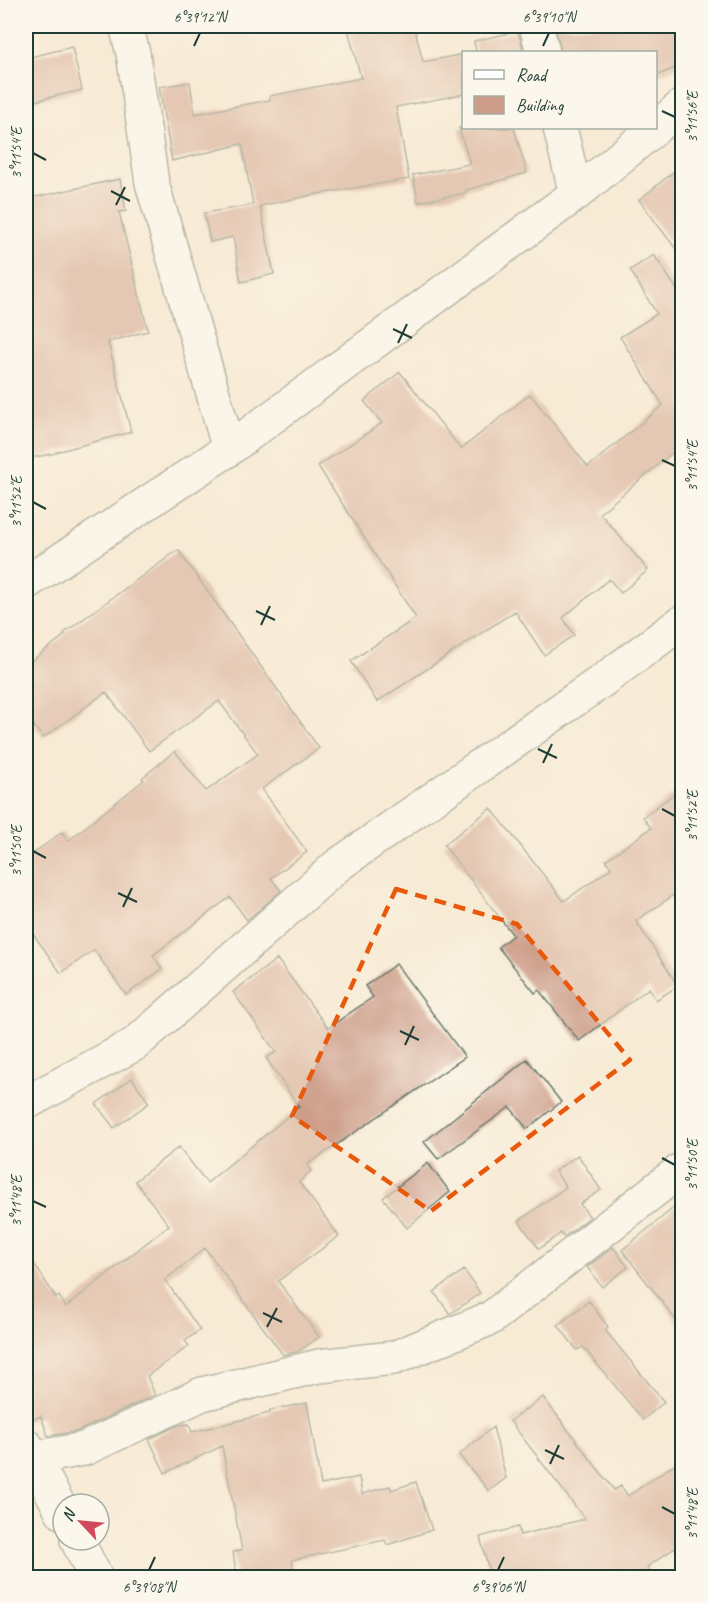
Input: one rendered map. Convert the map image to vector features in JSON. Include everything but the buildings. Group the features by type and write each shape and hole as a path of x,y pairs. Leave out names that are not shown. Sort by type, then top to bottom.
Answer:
{"street":[{"path":"126,26 133,54 152,183 229,449"},
{"path":"536,26 543,51"},
{"path":"657,127 682,106"},
{"path":"560,129 576,194"},
{"path":"26,583 229,449 576,194 654,129"},
{"path":"26,1103 135,1044 338,865 606,678 682,622"},
{"path":"51,1492 29,1452 84,1449 202,1394 319,1366 394,1358 490,1318 682,1169"},
{"path":"83,1552 96,1578"}],"highlighted area":[{"path":"396,889 517,924 630,1060 431,1211 292,1116"}]}
